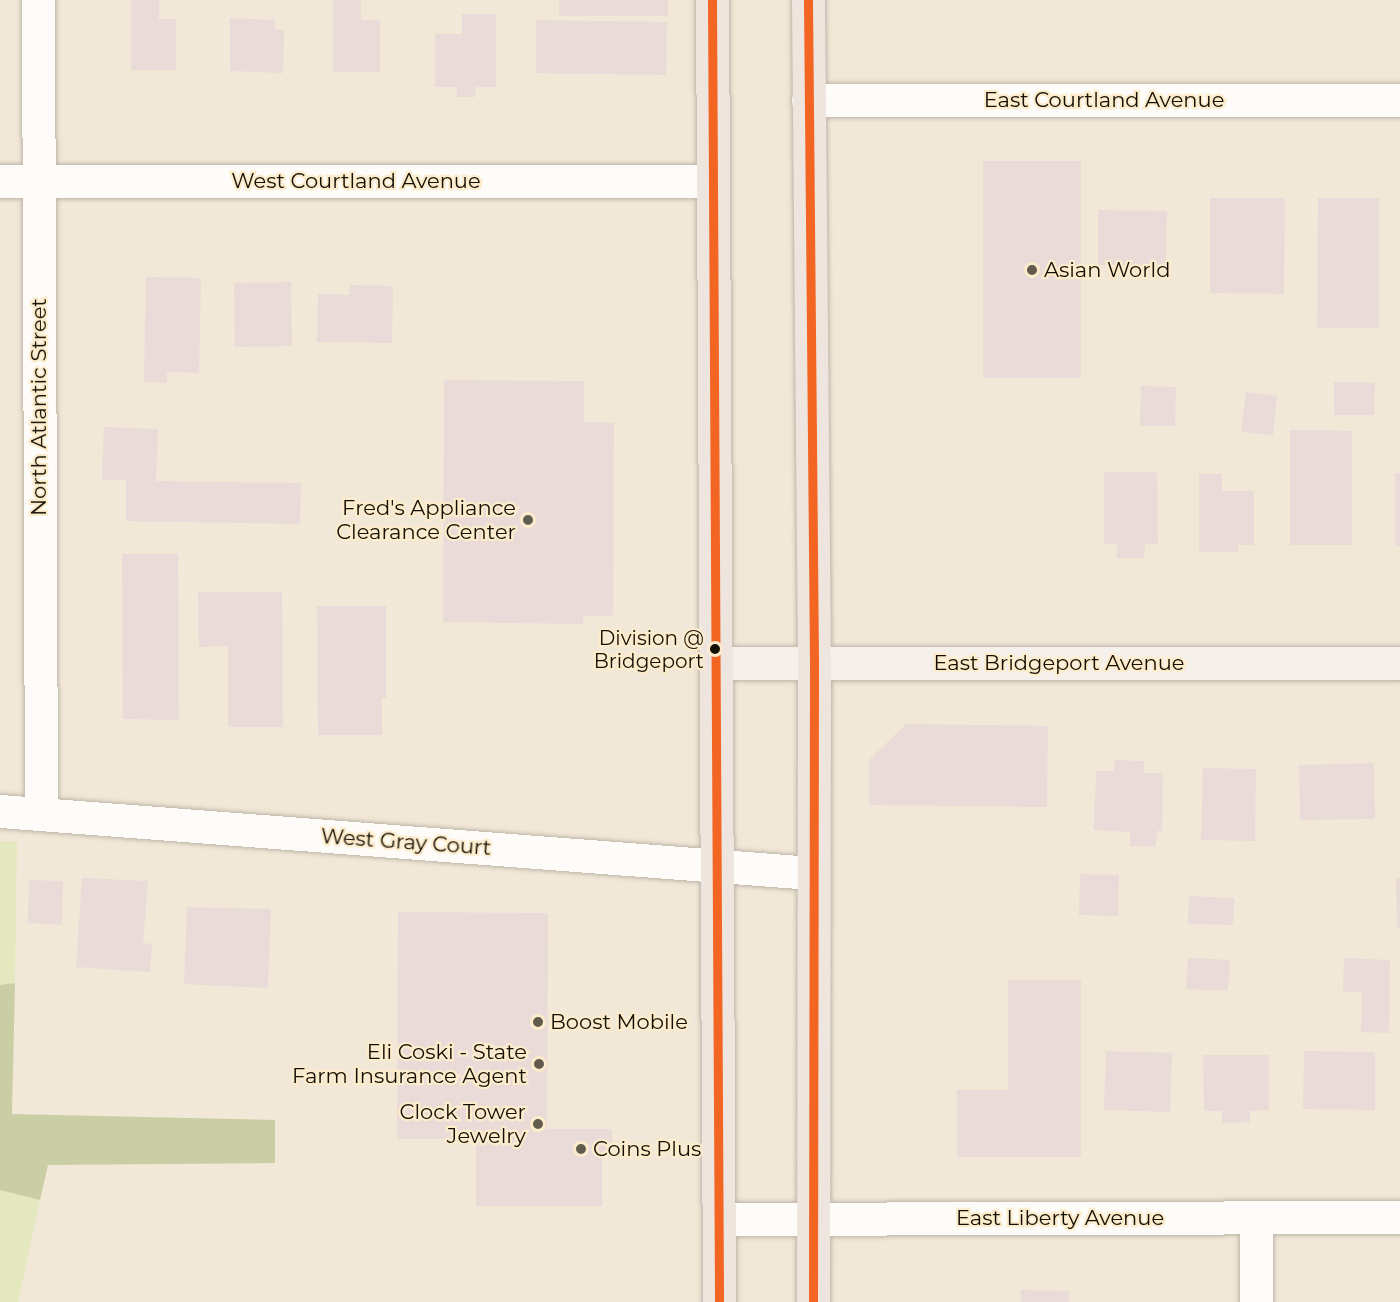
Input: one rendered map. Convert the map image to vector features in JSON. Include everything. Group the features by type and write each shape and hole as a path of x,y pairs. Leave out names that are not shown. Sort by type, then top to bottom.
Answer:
{"main road":[{"path":"712,0 719,1302"},
{"path":"808,0 814,663 811,873 813,1302"}],"street":[{"name":"North Atlantic Street","path":"38,0 41,813"},
{"name":"East Courtland Avenue","path":"808,100 1400,100"},
{"name":"West Courtland Avenue","path":"0,180 712,181"},
{"name":"East Bridgeport Avenue","path":"717,663 1400,663"},
{"name":"West Gray Court","path":"0,811 811,873"},
{"path":"1256,1217 1256,1302"},
{"name":"East Liberty Avenue","path":"719,1219 813,1221 1400,1217"}],"green space":[{"path":"0,841 17,842 15,983 0,985"},
{"path":"15,983 12,1114 275,1120 275,1163 48,1165 40,1200 0,1190 0,985"},
{"path":"0,1190 40,1200 18,1302 0,1302"}],"building":[{"path":"131,0 159,0 159,19 176,19 176,70 131,70"},
{"path":"333,0 361,0 361,20 380,20 380,72 333,72"},
{"path":"559,0 668,0 668,16 559,16"},
{"path":"462,14 496,14 496,87 476,87 475,97 457,97 457,87 435,87 435,34 462,34"},
{"path":"230,18 275,20 275,29 284,30 283,73 230,71"},
{"path":"536,20 667,22 666,75 536,73"},
{"name":"Asian World","path":"983,161 1081,161 1081,378 983,378"},
{"path":"1210,198 1285,198 1284,294 1210,293"},
{"path":"1318,198 1379,198 1379,328 1317,328"},
{"path":"1098,210 1167,211 1166,266 1098,265"},
{"path":"146,277 201,278 199,373 167,372 167,383 144,382"},
{"path":"291,282 292,346 235,347 234,283"},
{"path":"350,285 393,286 392,343 317,342 318,294 349,295"},
{"name":"Fred's Appliance Clearance Center","path":"444,380 584,381 584,422 614,423 613,616 583,616 583,624 443,622"},
{"path":"1334,382 1375,383 1374,415 1334,415"},
{"path":"1141,386 1176,387 1175,426 1140,426"},
{"path":"1246,392 1277,396 1273,435 1241,432"},
{"path":"104,427 158,429 156,481 301,483 300,524 126,521 126,480 102,480"},
{"path":"1290,430 1352,431 1352,545 1290,545"},
{"path":"1104,472 1157,472 1158,544 1145,544 1144,558 1117,558 1117,544 1104,544"},
{"path":"1395,473 1400,473 1400,546 1395,546"},
{"path":"1199,474 1222,474 1222,491 1254,491 1254,545 1238,545 1238,552 1199,552"},
{"path":"122,554 178,554 179,720 123,719"},
{"path":"198,592 282,592 283,727 228,727 228,646 199,647"},
{"path":"317,606 386,606 386,698 382,698 382,735 318,735"},
{"path":"906,724 1048,726 1047,807 869,805 869,760"},
{"path":"1115,760 1144,761 1144,773 1163,773 1162,831 1157,831 1156,847 1130,846 1130,832 1094,830 1096,771 1114,771"},
{"path":"1374,763 1375,819 1300,820 1299,765"},
{"path":"1203,768 1256,769 1255,841 1201,840"},
{"path":"1080,874 1119,875 1118,916 1079,915"},
{"path":"82,878 148,881 143,943 152,944 150,972 76,967"},
{"path":"1396,878 1400,878 1400,928 1397,928"},
{"path":"29,880 63,881 62,925 28,923"},
{"path":"1189,896 1234,898 1233,925 1188,924"},
{"path":"187,907 271,909 268,988 184,984"},
{"path":"398,912 548,913 547,1129 612,1129 612,1156 602,1156 602,1206 476,1206 476,1139 397,1139"},
{"path":"1188,958 1230,960 1228,991 1186,989"},
{"path":"1344,958 1390,960 1389,1033 1361,1032 1362,992 1343,992"},
{"path":"1008,980 1081,980 1081,1157 957,1157 957,1090 1008,1090"},
{"path":"1106,1051 1172,1053 1170,1112 1104,1110"},
{"path":"1304,1051 1375,1052 1375,1110 1303,1109"},
{"path":"1203,1055 1269,1055 1269,1110 1250,1111 1250,1122 1222,1123 1222,1111 1204,1111"},
{"path":"1021,1290 1069,1291 1069,1302 1021,1302"}],"transit line":[{"path":"712,0 719,1302"},
{"path":"808,0 814,664 813,1302"}],"place":[{"name":"Asian World","path":"1032,270"},
{"name":"Fred's Appliance Clearance Center","path":"528,520"},
{"name":"Division @ Bridgeport","path":"715,649"},
{"name":"Boost Mobile","path":"538,1022"},
{"name":"Eli Coski - State Farm Insurance Agent","path":"539,1064"},
{"name":"Clock Tower Jewelry","path":"538,1124"},
{"name":"Coins Plus","path":"581,1149"}]}
